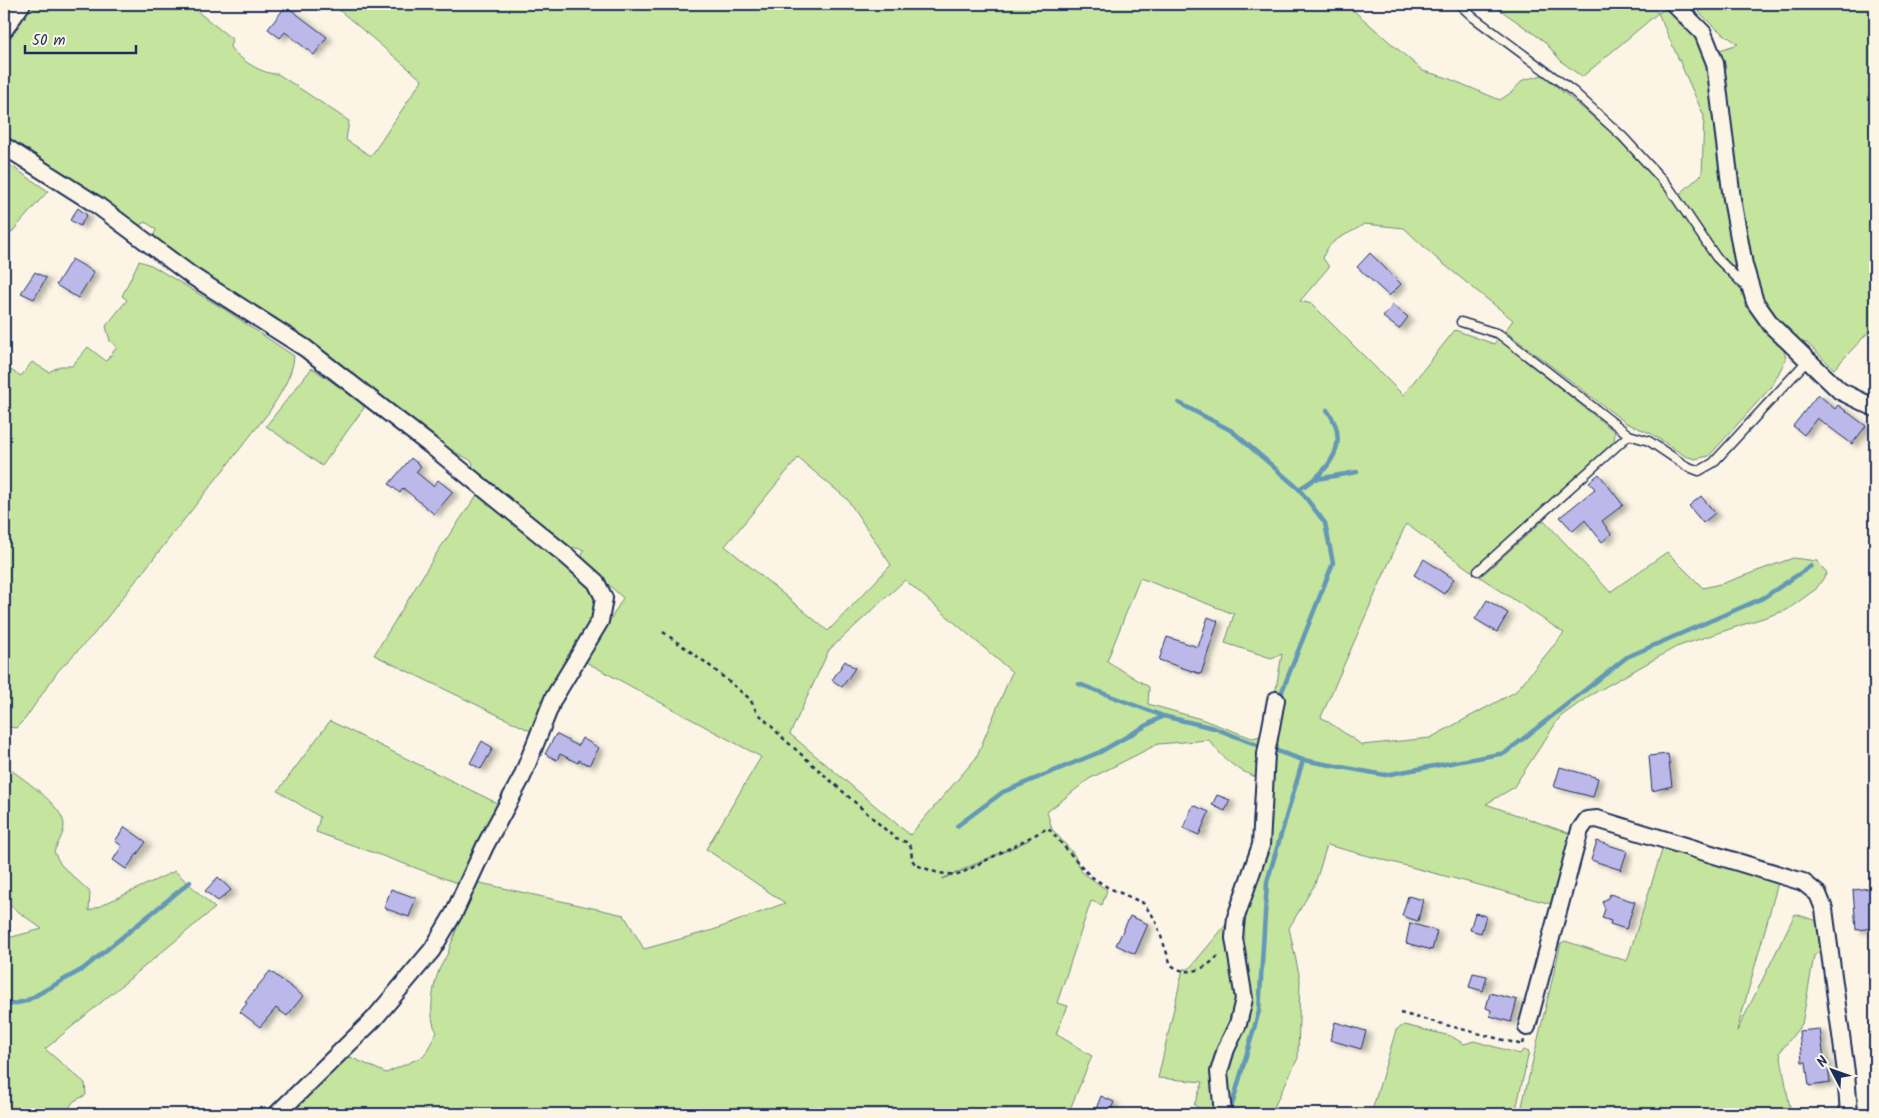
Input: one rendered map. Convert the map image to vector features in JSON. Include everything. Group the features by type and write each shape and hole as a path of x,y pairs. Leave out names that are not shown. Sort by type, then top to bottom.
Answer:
{"street":[{"path":"4,30 22,4"},
{"path":"1674,4 1704,33 1715,63 1732,199 1744,265 1755,302 1772,326 1840,391 1875,408"},
{"path":"4,146 97,205 192,276 305,348 434,448 568,557 596,582 604,598 600,621 553,699 522,777 485,846 454,913 432,950 374,1018 277,1114"},
{"path":"1223,1110 1219,1072 1226,1049 1238,1024 1244,999 1234,938 1236,917 1261,845 1267,748 1276,700"},
{"path":"1527,1027 1580,830 1588,820 1597,819 1803,882 1818,894 1824,909 1846,1072 1849,1114"}],"lane":[{"path":"1459,4 1473,17 1574,92 1623,137 1668,186 1716,257 1752,293"},
{"path":"1461,322 1499,334 1629,435 1649,441 1686,466 1699,471 1713,463 1807,361"},
{"path":"1478,571 1629,435"}],"path":[{"path":"663,632 705,662 750,699 756,711 784,739 896,839 906,842 913,852 912,860 916,865 938,873 958,875 1048,828 1089,874 1108,887 1143,903 1155,919 1171,965 1175,968 1188,972 1203,969 1219,956 1234,938"},
{"path":"1400,1013 1523,1045 1527,1027"}],"green space":[{"path":"29,4 188,4 232,39 230,47 245,61 265,72 278,74 349,121 346,140 371,156 422,80 332,4 1346,4 1423,71 1445,77 1500,100 1512,92 1523,80 1543,75 1612,133 1667,192 1681,193 1702,174 1704,116 1658,13 1671,6 1707,49 1720,50 1738,44 1714,27 1691,4 1875,4 1875,325 1834,369 1807,343 1782,341 1786,359 1772,386 1709,456 1695,459 1685,456 1650,433 1626,423 1505,331 1513,320 1436,258 1404,228 1364,224 1334,241 1323,258 1329,267 1300,301 1312,304 1403,395 1455,330 1494,344 1498,339 1615,432 1614,442 1471,571 1406,524 1321,717 1362,745 1430,738 1515,692 1564,633 1480,577 1544,520 1610,592 1667,552 1703,588 1724,583 1793,558 1817,561 1827,573 1816,589 1787,610 1676,647 1589,696 1560,717 1513,788 1486,804 1574,835 1555,905 1327,845 1315,884 1289,928 1300,979 1298,1058 1269,1114 1220,1114 1211,1112 1194,1105 1203,1082 1158,1078 1183,969 1189,969 1249,897 1264,780 1246,773 1233,765 1221,755 1209,740 1158,744 1089,779 1047,812 1052,829 1073,853 1082,872 1107,890 1102,905 1091,901 1057,1003 1068,1006 1056,1034 1092,1056 1068,1114 289,1114 348,1056 386,1073 424,1056 437,1032 432,1019 432,1001 437,975 448,953 476,882 624,915 644,949 713,930 785,903 706,849 761,757 586,662 623,598 581,559 584,550 571,547 472,468 473,463 470,460 442,445 152,241 156,229 145,222 135,228 4,141 4,38","holes":["798,458 847,499 891,565 828,631 725,546","1140,578 1234,614 1225,643 1271,658 1282,654 1274,700 1261,736 1252,738 1201,719 1148,704 1149,687 1107,661","905,580 1012,672 976,758 910,835 790,734 829,650","1028,840 968,869 942,879"]},
{"path":"1492,4 1649,4 1658,13 1582,77 1562,62 1544,41"},
{"path":"4,161 48,191 4,241"},
{"path":"139,261 151,265 224,309 294,356 291,371 269,412 94,634 58,671 25,719 16,728 4,726 4,369 5,367 21,376 32,362 49,372 60,366 72,366 88,347 106,361 117,347 110,341 106,326 127,300 122,296"},
{"path":"312,368 361,402 364,408 322,466 266,426"},
{"path":"477,495 588,582 596,591 598,607 535,733 374,655 438,551"},
{"path":"330,721 501,805 460,884 316,832 320,817 278,791"},
{"path":"4,765 40,792 62,818 64,829 54,852 61,865 90,892 89,911 175,871 215,908 45,1049 85,1083 86,1095 74,1101 64,1114 4,1114 4,939 42,929 4,901"},
{"path":"1663,847 1779,879 1737,1031 1795,914 1821,922 1824,947 1814,956 1802,1024 1780,1052 1791,1114 1520,1114 1561,943 1565,941 1627,961"},
{"path":"1404,1025 1451,1036 1464,1044 1474,1041 1520,1054 1523,1050 1529,1052 1515,1114 1371,1114 1396,1030"}],"building":[{"path":"286,6 327,37 314,55 285,32 280,38 268,29"},
{"path":"78,208 87,215 80,226 70,220"},
{"path":"1370,253 1401,284 1389,296 1357,267"},
{"path":"72,259 94,272 78,298 56,285"},
{"path":"35,272 46,278 34,299 21,293"},
{"path":"1393,305 1408,317 1399,329 1383,317"},
{"path":"1818,394 1835,409 1838,405 1866,426 1852,444 1817,418 1804,435 1793,426"},
{"path":"411,458 421,466 416,472 433,486 438,480 453,492 434,514 403,488 400,493 389,484"},
{"path":"1599,474 1623,505 1602,521 1611,534 1602,542 1585,520 1573,531 1560,517 1595,489 1589,482"},
{"path":"1701,496 1715,513 1703,523 1689,506"},
{"path":"1424,559 1454,579 1444,594 1414,575"},
{"path":"1487,600 1508,613 1497,632 1475,619"},
{"path":"1208,617 1218,621 1201,674 1159,660 1167,637 1198,647"},
{"path":"845,661 855,668 842,687 832,680"},
{"path":"556,734 578,746 582,738 599,748 589,765 579,760 578,763 560,754 557,760 545,754"},
{"path":"482,741 493,748 481,769 470,763"},
{"path":"1668,754 1672,786 1652,791 1649,756"},
{"path":"1560,767 1598,778 1593,797 1554,787"},
{"path":"1217,795 1230,800 1225,811 1212,805"},
{"path":"1193,805 1209,812 1199,835 1183,828"},
{"path":"125,827 146,842 126,869 113,860 122,846 115,841"},
{"path":"1597,841 1627,851 1621,870 1591,860"},
{"path":"218,877 231,890 218,901 205,891"},
{"path":"1870,888 1875,928 1856,930 1853,890"},
{"path":"391,889 416,898 409,917 384,908"},
{"path":"1610,894 1635,902 1626,929 1610,924 1611,921 1602,918 1605,909 1602,902"},
{"path":"1408,896 1423,900 1418,921 1402,916"},
{"path":"1475,913 1486,916 1481,933 1470,930"},
{"path":"1130,916 1148,924 1135,954 1116,945"},
{"path":"1410,923 1437,931 1432,950 1406,943"},
{"path":"270,971 303,996 287,1016 276,1008 260,1027 240,1012 247,1003 245,1002"},
{"path":"1473,973 1487,976 1483,991 1469,987"},
{"path":"1490,993 1517,1000 1511,1022 1490,1016 1491,1010 1486,1008"},
{"path":"1335,1022 1366,1031 1361,1049 1330,1040"},
{"path":"1820,1029 1824,1059 1827,1059 1830,1083 1809,1086 1806,1062 1802,1062 1799,1031"},
{"path":"1101,1096 1114,1102 1109,1114 1094,1114"}],"waterway":[{"path":"1179,403 1232,431 1299,489 1325,523 1333,563 1279,699"},
{"path":"1299,489 1320,474 1334,456 1337,434 1334,422 1327,410"},
{"path":"1317,479 1357,472"},
{"path":"1303,760 1385,775 1505,753 1627,657 1763,598 1811,566"},
{"path":"1079,684 1163,716"},
{"path":"957,826 1003,792 1100,752 1163,716 1214,728 1265,748"},
{"path":"1227,1110 1232,1105 1259,1011 1267,882 1303,760 1271,749"},
{"path":"4,1006 26,1001 83,969 190,882"},
{"path":"1194,1114 1201,1110 1217,1114"}]}
